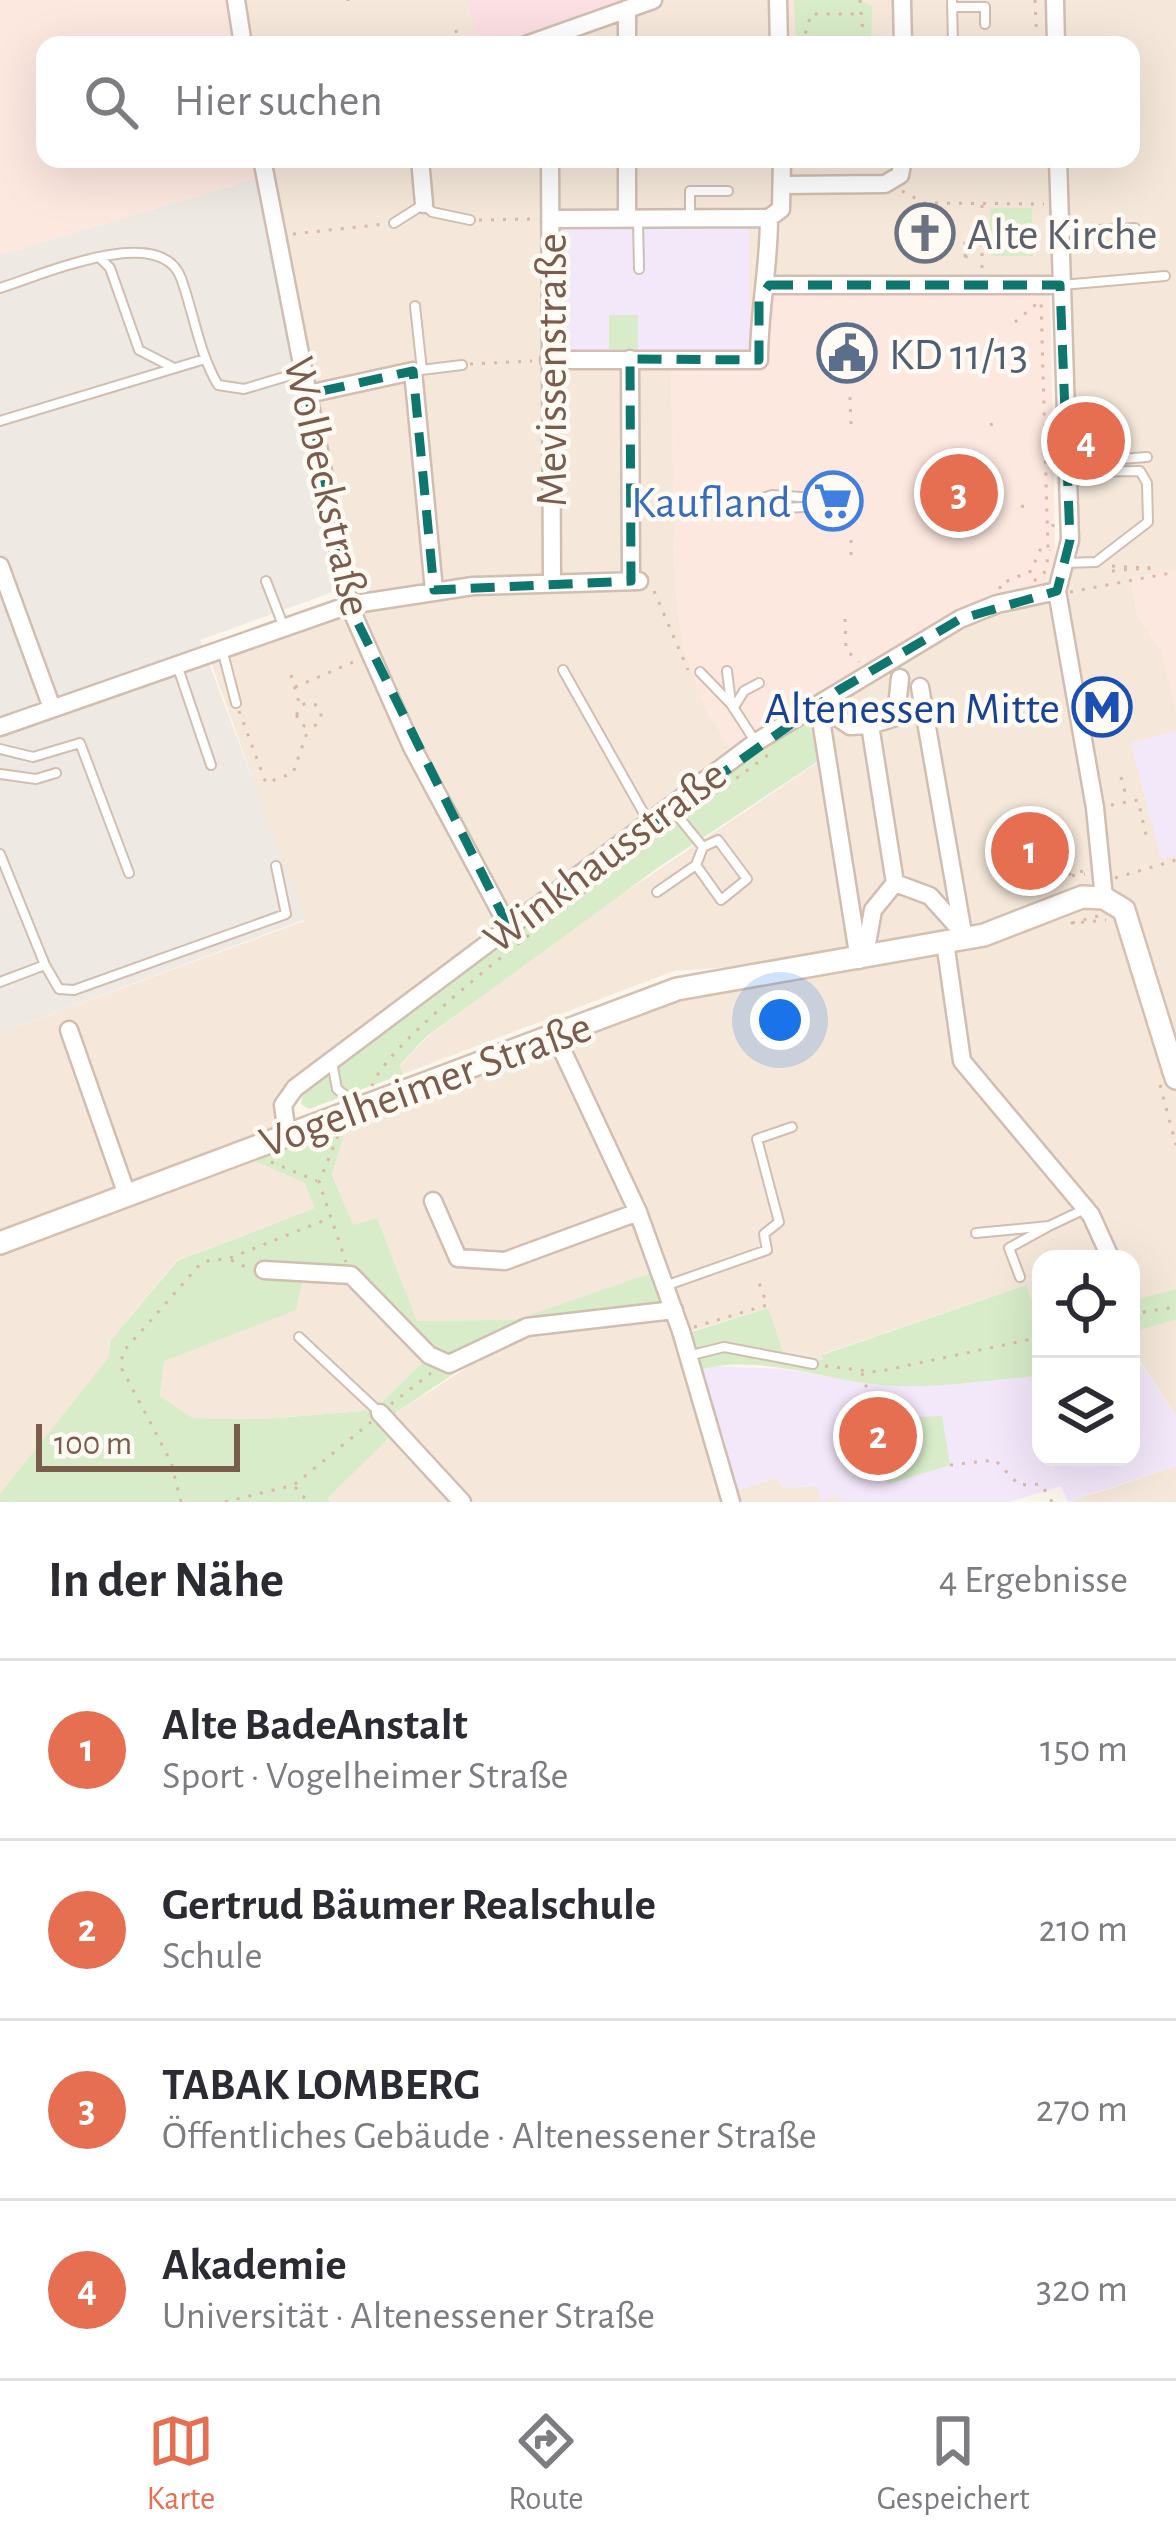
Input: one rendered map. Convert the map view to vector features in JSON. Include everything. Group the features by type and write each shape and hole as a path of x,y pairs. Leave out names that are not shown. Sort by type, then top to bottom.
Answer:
{"main road":[{"name":"Vogelheimer Straße","path":"0,1243 706,980 999,931 1099,892"},
{"path":"1099,892 1120,905 1133,928 1176,1078"}],"street":[{"path":"236,0 242,36"},
{"path":"563,36 653,0"},
{"path":"778,0 779,36"},
{"path":"902,0 903,36"},
{"path":"1054,0 1056,36"},
{"path":"627,9 627,36"},
{"name":"Wolbeckstraße","path":"263,168 349,605 412,747 508,926"},
{"path":"421,168 424,204"},
{"name":"Mevissenstraße","path":"550,168 552,581"},
{"path":"628,168 633,219"},
{"path":"550,219 769,218 781,208 782,168"},
{"path":"782,185 893,180 899,168"},
{"path":"1057,168 1048,290 1070,540 1057,591 1099,892"},
{"path":"548,360 759,360 759,299 769,285 769,218"},
{"path":"769,285 1048,290"},
{"path":"0,727 349,605 434,590 552,581 635,581 630,359"},
{"path":"308,394 418,370 434,590"},
{"path":"0,566 31,622 52,708"},
{"name":"Winkhausstraße","path":"287,1134 287,1098 755,742 819,711 866,674 960,619 997,604 1057,591"},
{"path":"819,711 850,726 896,716 900,677"},
{"path":"920,687 955,935 962,1061 1085,1209 1106,1250"},
{"path":"819,711 862,954"},
{"path":"862,954 872,910 895,883 870,725"},
{"path":"895,883 930,896 955,935"},
{"path":"69,1030 127,1195"},
{"path":"555,1035 638,1212 681,1331 731,1502"},
{"path":"433,1201 458,1258 505,1261 638,1212"},
{"path":"264,1270 351,1275 429,1355 449,1364 527,1327 674,1310"},
{"path":"380,1413 462,1502"}],"lane":[{"path":"953,36 952,4 985,7 985,24"},
{"path":"690,219 690,191 728,191"},
{"path":"394,223 424,204 432,212 470,220"},
{"path":"633,219 639,269"},
{"path":"1052,227 1135,228"},
{"path":"0,288 136,250 158,253 172,261 218,386 230,391 303,372"},
{"path":"100,258 110,268 139,350 174,368"},
{"path":"1048,290 1165,275"},
{"path":"415,305 418,370 462,364"},
{"path":"0,422 205,358"},
{"path":"1067,467 1147,457"},
{"path":"1064,563 1096,562 1148,523 1147,483 1139,471 1067,467"},
{"path":"772,495 828,499 821,506 750,510 741,506 772,495"},
{"path":"266,581 284,626"},
{"path":"222,648 236,704"},
{"path":"177,664 211,765"},
{"path":"563,670 647,820"},
{"path":"727,671 732,706"},
{"path":"700,672 732,706 755,742"},
{"path":"732,706 744,691 759,683"},
{"path":"0,749 33,757 80,743 129,873"},
{"path":"0,774 36,779 56,772"},
{"path":"668,805 703,847"},
{"path":"657,892 696,865 703,847 718,840 747,879 721,899 696,865"},
{"path":"0,854 45,965 66,992 286,914 276,866"},
{"path":"0,982 45,965"},
{"path":"332,1061 337,1089 368,1104"},
{"path":"665,1286 767,1250 764,1234 779,1222 757,1139 791,1126"},
{"path":"1020,1277 1009,1248 1085,1209"},
{"path":"976,1232 1050,1225"},
{"path":"299,1337 380,1413"},
{"path":"689,1356 724,1347 813,1364"}],"path":[{"path":"860,0 863,36"},
{"path":"1035,0 1037,36"},
{"path":"805,36 812,14 860,14"},
{"path":"456,30 457,36"},
{"path":"893,180 906,195 924,203 1044,204 1052,227"},
{"path":"982,203 982,286"},
{"path":"470,220 550,219"},
{"path":"274,236 394,223"},
{"path":"965,242 965,262 969,245 982,245"},
{"path":"1015,322 1048,290"},
{"path":"1034,574 1040,550 1048,550 1048,290"},
{"path":"462,364 548,360"},
{"path":"850,398 851,424"},
{"path":"1048,500 1055,500"},
{"path":"850,540 851,560"},
{"path":"1148,559 1149,578"},
{"path":"1112,569 1149,568"},
{"path":"1057,591 1176,572"},
{"path":"635,581 654,590 690,674 700,672"},
{"path":"845,620 846,650 866,674"},
{"path":"295,687 371,654"},
{"path":"291,675 300,706 297,716 309,727"},
{"path":"300,706 308,702 321,711 318,724 309,727"},
{"path":"236,704 266,783 293,773 309,727"},
{"path":"368,1104 376,1073 438,1012 784,743"},
{"path":"1120,777 1128,802"},
{"path":"1103,806 1140,799 1147,839"},
{"path":"1049,888 1054,878 1099,892 1114,879 1176,860"},
{"path":"336,1115 341,1129 319,1181 343,1251"},
{"path":"245,1150 319,1181"},
{"path":"181,1502 171,1462 122,1369 122,1353 194,1268 330,1218"},
{"path":"230,1258 236,1267 264,1270"},
{"path":"681,1331 767,1305 758,1277"},
{"path":"1140,1312 1176,1306"},
{"path":"813,1364 862,1372 1032,1339"},
{"path":"225,1502 294,1485 380,1413 449,1364"},
{"path":"862,1372 876,1418"},
{"path":"950,1465 995,1460 1019,1485 1041,1484 1052,1502"},
{"path":"294,1485 308,1502"}],"highlighted area":[{"path":"769,285 1060,285 1070,540 1057,591 960,619 839,690 508,926 349,605 308,394 413,371 434,590 631,581 630,359 759,360 759,299"}],"shaded area":[{"path":"0,0 230,0 236,36 36,36 36,168 257,168 258,178 0,255"},
{"path":"241,0 1176,0 1176,570 1131,578 1137,615 1161,650 1176,708 1176,1289 1140,1299 1140,1250 1032,1250 1032,1302 1025,1285 823,1354 824,1360 784,1354 767,1308 679,1335 727,1493 777,1478 783,1488 817,1486 822,1500 840,1495 842,1502 330,1502 327,1499 396,1431 388,1418 471,1365 474,1357 528,1329 676,1311 660,1270 514,1321 417,1321 377,1219 353,1226 332,1173 351,1112 559,1034 710,985 984,939 1069,906 1105,903 1099,836 1093,883 1010,915 1007,925 854,958 674,971 403,1074 400,1066 426,1038 576,925 820,761 806,711 960,620 1056,591 1070,540 1062,284 763,282 757,359 671,359 675,583 683,647 708,713 735,754 511,923 488,890 351,602 268,168 1140,168 1140,36 247,36"},
{"path":"467,0 634,0 518,36 477,36"},
{"path":"258,178 336,591 200,640 306,919 0,1033 0,255"},
{"path":"749,222 750,352 558,354 559,224"},
{"path":"1050,287 1056,590 996,603 735,754 708,713 683,647 675,583 671,362 760,361 766,289"},
{"path":"1176,570 1176,708 1161,651 1137,615 1131,577"},
{"path":"348,607 507,926 286,1098 315,1208 176,1261 109,1342 110,1357 0,1495 0,1033 304,921 208,654"},
{"path":"1176,731 1176,855 1161,860 1131,743"},
{"path":"304,1273 351,1276 429,1356 374,1410 265,1419 193,1418 160,1396 164,1361"},
{"path":"1176,1320 1176,1416 1140,1361 1140,1330"},
{"path":"713,1366 784,1369 877,1385 1032,1376 1032,1466 1140,1466 1140,1366 1176,1416 1176,1466 1068,1502 1061,1486 1009,1502 842,1502 839,1495 822,1501 816,1486 783,1488 777,1478 731,1492 696,1371"},
{"path":"1176,1466 1176,1502 1068,1502 1112,1488"}],"green space":[{"path":"794,0 860,0 872,6 871,36 796,36"},
{"path":"991,208 1032,208 1033,256 992,256 987,251"},
{"path":"609,315 638,315 638,349 609,349"},
{"path":"806,711 820,760 659,867 426,1037 400,1065 403,1074 309,1109 301,1104 303,1090"},
{"path":"351,1112 332,1174 353,1225 377,1218 417,1321 515,1320 657,1271 670,1308 527,1325 388,1418 377,1407 429,1356 351,1275 304,1273 296,1310 164,1361 160,1396 193,1418 265,1419 374,1410 396,1431 328,1498 330,1502 0,1502 0,1494 109,1357 110,1341 177,1261 315,1208 305,1183 239,1154"},
{"path":"1026,1285 1032,1301 1032,1377 900,1386 742,1364 696,1371 685,1334 768,1308 784,1354 823,1360 822,1355"},
{"path":"1176,1289 1176,1320 1140,1330 1140,1299"},
{"path":"942,1416 950,1465 888,1484 867,1419"}],"place":[{"name":"Alte Kirche","path":"925,233"},
{"name":"KD 11/13","path":"847,353"},
{"name":"Akademie","path":"1086,441"},
{"name":"TABAK LOMBERG","path":"959,493"},
{"name":"Kaufland","path":"833,501"},
{"name":"Altenessen Mitte","path":"1102,707"},
{"name":"Alte BadeAnstalt","path":"1030,851"},
{"name":"Gertrud Bäumer Realschule","path":"878,1436"}]}
